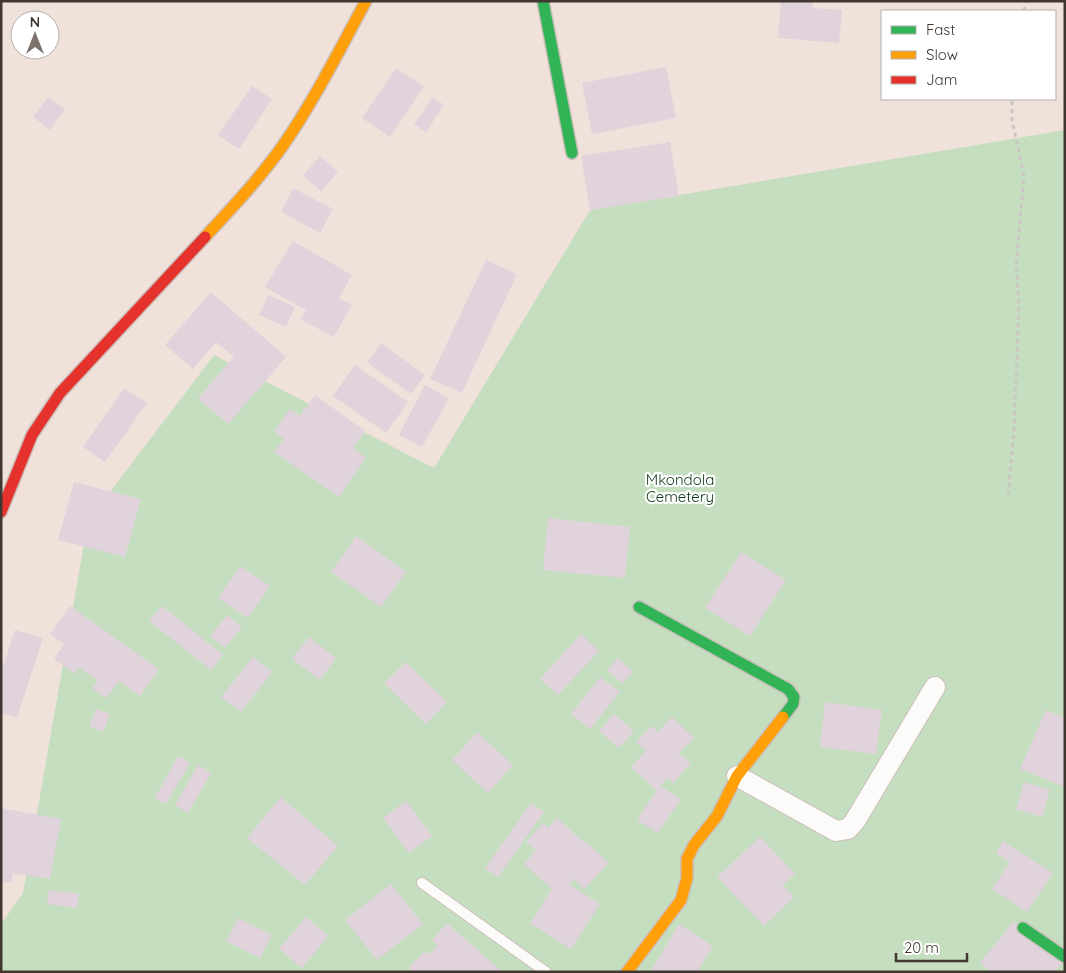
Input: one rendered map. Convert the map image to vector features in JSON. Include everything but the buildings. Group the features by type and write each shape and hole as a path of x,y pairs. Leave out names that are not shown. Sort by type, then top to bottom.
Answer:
{"street":[{"path":"1,512 32,435 60,393 235,205 284,144 322,82 366,1"},
{"path":"543,1 572,153"},
{"path":"627,972 681,900 686,878 687,859 694,845 717,816 737,776 793,704 794,697 788,689 639,607"},
{"path":"737,776 836,831 848,829 935,687"},
{"path":"1022,928 1065,957"}],"lane":[{"path":"422,883 546,972"}],"path":[{"path":"1008,494 1014,430 1018,314 1016,266 1024,176 1012,120 1012,100"}],"green space":[{"name":"Mkondola Cemetery","path":"1065,130 1065,972 1,972 1,924 23,893 88,521 214,355 434,468 590,210"}],"traffic: fast":[{"path":"543,1 572,153"},
{"path":"639,607 788,689 794,697 793,704 783,717"},
{"path":"1023,928 1065,957"}],"traffic: slow":[{"path":"205,237 236,204 284,144 317,92 366,1"},
{"path":"627,972 681,900 687,878 687,859 694,845 717,816 737,776 783,717"}],"traffic: jam":[{"path":"1,512 32,435 60,393 205,237"}]}
